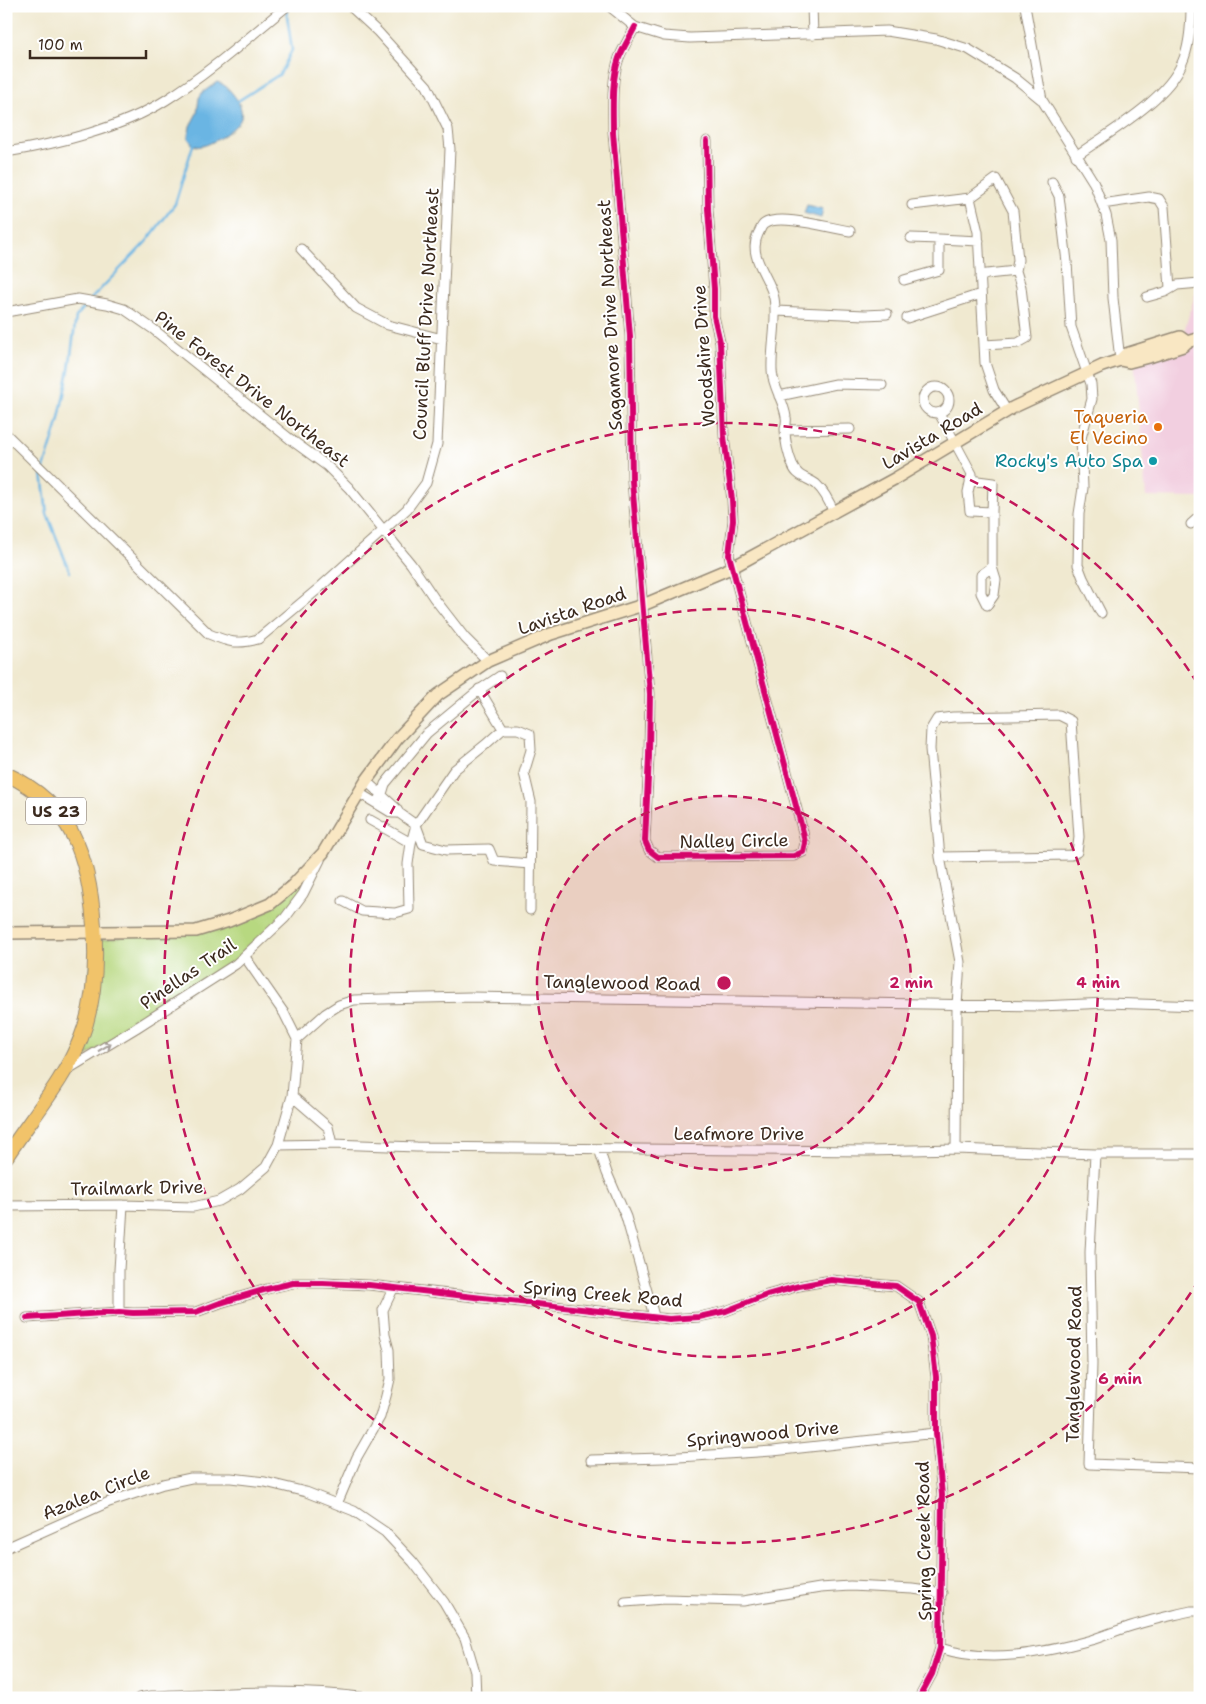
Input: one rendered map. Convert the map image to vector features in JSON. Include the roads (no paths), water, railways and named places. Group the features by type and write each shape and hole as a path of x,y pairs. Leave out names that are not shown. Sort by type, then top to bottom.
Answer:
{"main road":[{"name":"Lavista Road","path":"6,933 196,931 228,921 270,904 292,886 323,853 366,781 397,738 438,695 488,661 551,634 643,605 731,568 834,513 1008,411 1086,373 1120,360 1126,354 1180,337 1187,342 1200,338"},
{"name":"US 23","path":"6,774 31,787 44,798 75,838 86,866 91,888 95,932 95,973 92,1001 80,1040 63,1073 6,1157"}],"street":[{"path":"6,152 40,147 130,119 165,101 200,76 287,6"},
{"name":"Council Bluff Drive Northeast","path":"6,434 209,634 229,642 246,643 258,639 286,617 407,509 426,483 437,444 450,149 448,129 427,86 378,32 350,6"},
{"path":"610,6 635,28 664,36 690,38 886,32 936,40 968,49 1015,78 1042,100 1094,183 1102,204 1111,240 1113,298 1120,360"},
{"path":"812,6 813,35"},
{"path":"1025,6 1042,100"},
{"path":"1076,156 1142,109 1160,94 1178,71 1183,62 1188,44 1191,6"},
{"name":"Sagamore Drive Northeast","path":"635,28 619,58 613,90 613,132 630,336 632,481 643,605"},
{"name":"Woodshire Drive","path":"707,141 708,209 714,289 714,316 720,342 724,436 732,500 733,520 729,549 731,568"},
{"path":"912,205 970,198 996,179 1013,211 1018,260 1016,271 1021,287 1027,338 1018,343 984,345"},
{"path":"1052,182 1059,196 1067,262 1071,327 1091,384 1092,399 1081,438 1083,488 1079,514 1078,565 1101,613"},
{"path":"1102,204 1149,197 1159,199 1164,207 1170,288"},
{"path":"970,198 979,241 985,363 994,390 1008,411"},
{"path":"834,513 828,498 815,484 803,478 793,469 785,430 786,418 772,372 776,311 773,293 758,262 755,247 757,236 763,225 774,220 794,220 850,231"},
{"path":"911,238 979,241"},
{"path":"904,280 939,270 939,239"},
{"path":"301,249 356,308 388,325 442,339"},
{"path":"980,277 988,274 1016,271"},
{"path":"1147,296 1164,292 1177,285 1200,283"},
{"path":"907,318 981,294"},
{"name":"Pine Forest Drive Northeast","path":"6,312 78,299 124,309 153,329 290,439 327,466 349,488 385,530 465,638 488,661"},
{"path":"776,311 865,315 887,314"},
{"path":"779,396 836,384 882,385"},
{"path":"939,413 945,409 949,402 948,394 942,389 935,387 928,390 923,396 923,404 927,410 939,413 972,474 968,492 970,511 992,512"},
{"path":"785,430 850,429"},
{"path":"970,480 993,483 992,567"},
{"path":"1191,524 1200,516"},
{"name":"Nalley Circle","path":"643,605 650,694 650,756 645,841 650,850 658,856 679,858 794,856 804,852 805,843 797,810 731,568"},
{"path":"376,803 382,794 385,784 427,733 479,689 500,676"},
{"path":"479,689 503,729"},
{"path":"940,857 1071,855 1077,852 1079,838 1070,721 1059,715 953,717 937,719 931,729 930,749 940,857 960,962 956,1149"},
{"path":"342,901 362,911 395,913 409,910 408,864 416,825 454,770 503,729 518,729 530,734 531,750 524,773 531,802 530,910"},
{"path":"366,781 382,794 396,808 399,814"},
{"path":"360,792 392,813 399,814 416,825 423,844 446,850 489,849 494,861 530,864"},
{"path":"370,820 411,843"},
{"name":"Pinellas Trail","path":"63,1073 245,957 285,918 303,894 323,853"},
{"path":"245,957 284,1012 297,1039"},
{"name":"Tanglewood Road","path":"297,1039 325,1014 339,1005 354,1000 470,997 1041,1006 1107,1003 1200,1006"},
{"name":"Trailmark Drive","path":"6,1206 123,1205 193,1207 219,1201 240,1189 266,1167 278,1145 292,1096 297,1039"},
{"path":"292,1096 328,1126 332,1144"},
{"name":"Leafmore Drive","path":"278,1145 332,1144 858,1151 956,1149 1095,1154 1200,1154"},
{"path":"599,1149 626,1218 654,1316"},
{"name":"Tanglewood Road","path":"1095,1154 1090,1252 1092,1364 1089,1464 1200,1468"},
{"path":"119,1312 123,1205"},
{"name":"Spring Creek Road","path":"27,1318 119,1312 133,1314 196,1312 267,1289 293,1284 369,1285 669,1318 699,1317 726,1311 767,1295 830,1280 896,1286 919,1302 931,1336 936,1377 936,1433 942,1495 940,1648 932,1674 919,1698"},
{"path":"337,1504 357,1457 380,1417 386,1396 390,1380 389,1350 385,1335 383,1310 393,1289"},
{"name":"Springwood Drive","path":"592,1460 671,1458 773,1451 936,1433"},
{"name":"Azalea Circle","path":"6,1548 109,1502 163,1484 191,1478 231,1478 265,1482 306,1492 354,1510 385,1532 413,1562 444,1602 465,1638 475,1672 476,1698"},
{"path":"625,1602 665,1599 744,1601 820,1588 850,1586 913,1589 942,1593"},
{"path":"940,1648 976,1656 999,1656 1040,1651 1092,1640 1128,1627 1191,1611 1200,1611"},
{"path":"140,1698 270,1691 343,1694 368,1698"}],"water":[{"path":"217,82 227,88 236,99 241,108 241,118 230,131 217,140 205,145 193,145 188,138 190,126 197,113 199,98 202,93"},
{"path":"807,205 823,209 821,218 804,213"}],"waterway":[{"path":"238,101 280,74 292,50 286,9"},
{"path":"91,299 147,241 175,204 193,145"},
{"path":"44,468 58,423 69,370 76,317 87,304"},
{"path":"42,473 47,514 70,572"}],"place":[{"name":"Taqueria El Vecino","path":"1158,427"},
{"name":"Rocky's Auto Spa","path":"1153,461"}]}
